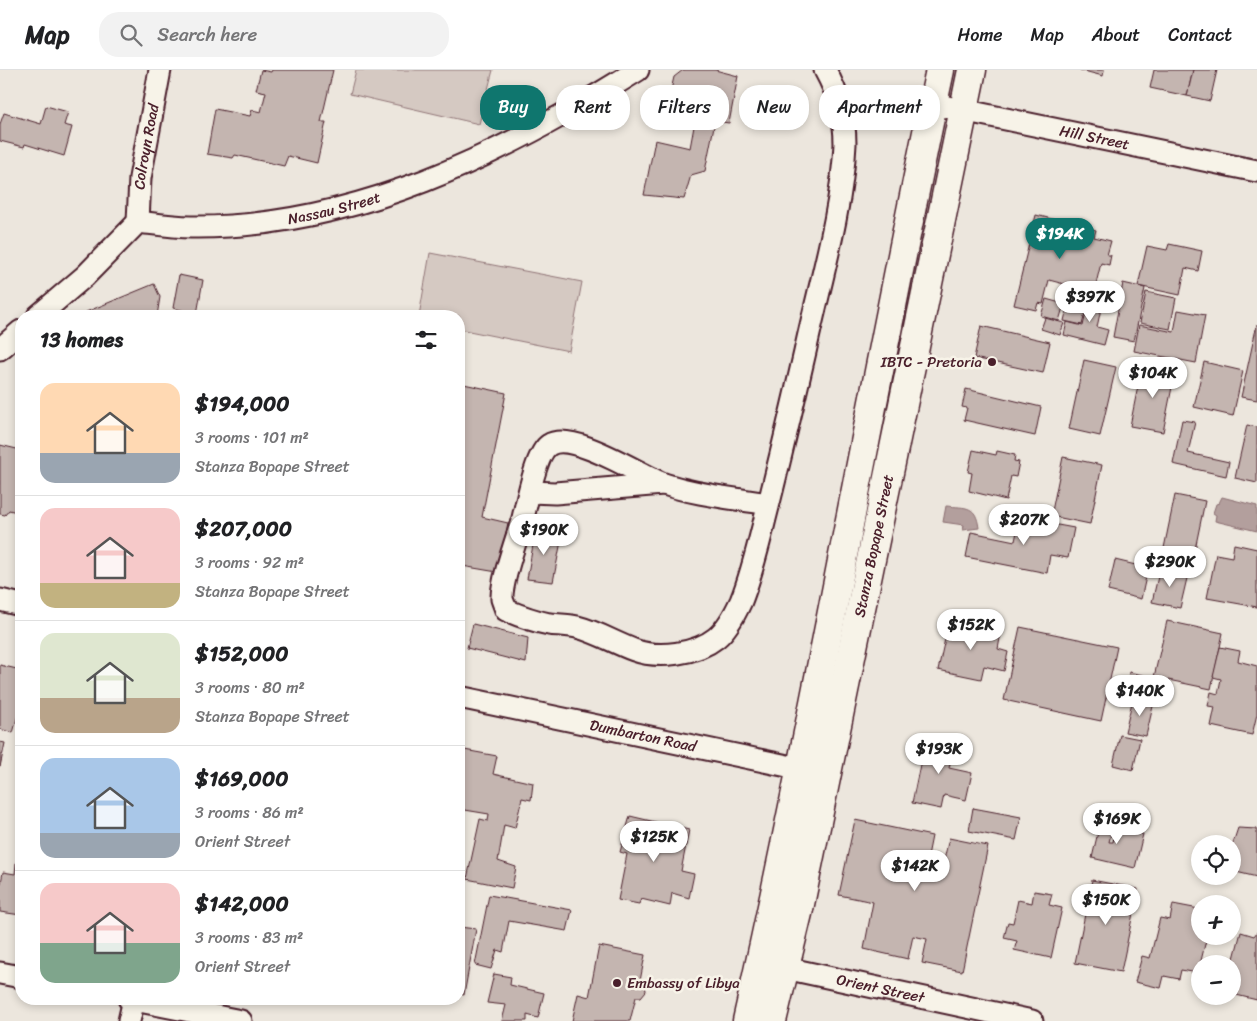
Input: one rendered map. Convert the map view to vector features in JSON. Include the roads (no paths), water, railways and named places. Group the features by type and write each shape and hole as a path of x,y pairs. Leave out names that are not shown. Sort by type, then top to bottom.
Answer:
{"main road":[{"name":"Stanza Bopape Street","path":"937,85 940,70"},
{"name":"Stanza Bopape Street","path":"747,1021 772,966 827,774 972,70"},
{"name":"Stanza Bopape Street","path":"772,1021 772,966 800,769 928,130"}],"street":[{"name":"Colroyn Road","path":"138,222 140,178 160,70"},
{"name":"Nassau Street","path":"138,222 190,227 246,224 336,209 409,187 477,158 587,102 638,70"},
{"path":"768,504 664,484 592,449 562,442 550,443 544,448 537,461 531,492 505,583 502,600 506,610 520,616 548,624 575,626 594,632 636,651 682,653 702,647 716,638 729,623 740,602 751,572 768,504 796,392 840,186 845,143 842,107 825,70"},
{"name":"Hill Street","path":"940,105 1257,171"},
{"path":"45,310 85,276 138,222"},
{"path":"0,349 15,336"},
{"path":"531,492 555,493 664,484"},
{"path":"0,600 15,604"},
{"name":"Dumbarton Road","path":"465,697 827,774"},
{"name":"Orient Street","path":"772,966 1032,1021"},
{"path":"0,972 15,976"},
{"path":"129,1021 131,1005"},
{"path":"162,1005 241,1021"}],"place":[{"name":"IBTC - Pretoria","path":"992,362"},
{"name":"Embassy of Libya","path":"617,983"}]}
